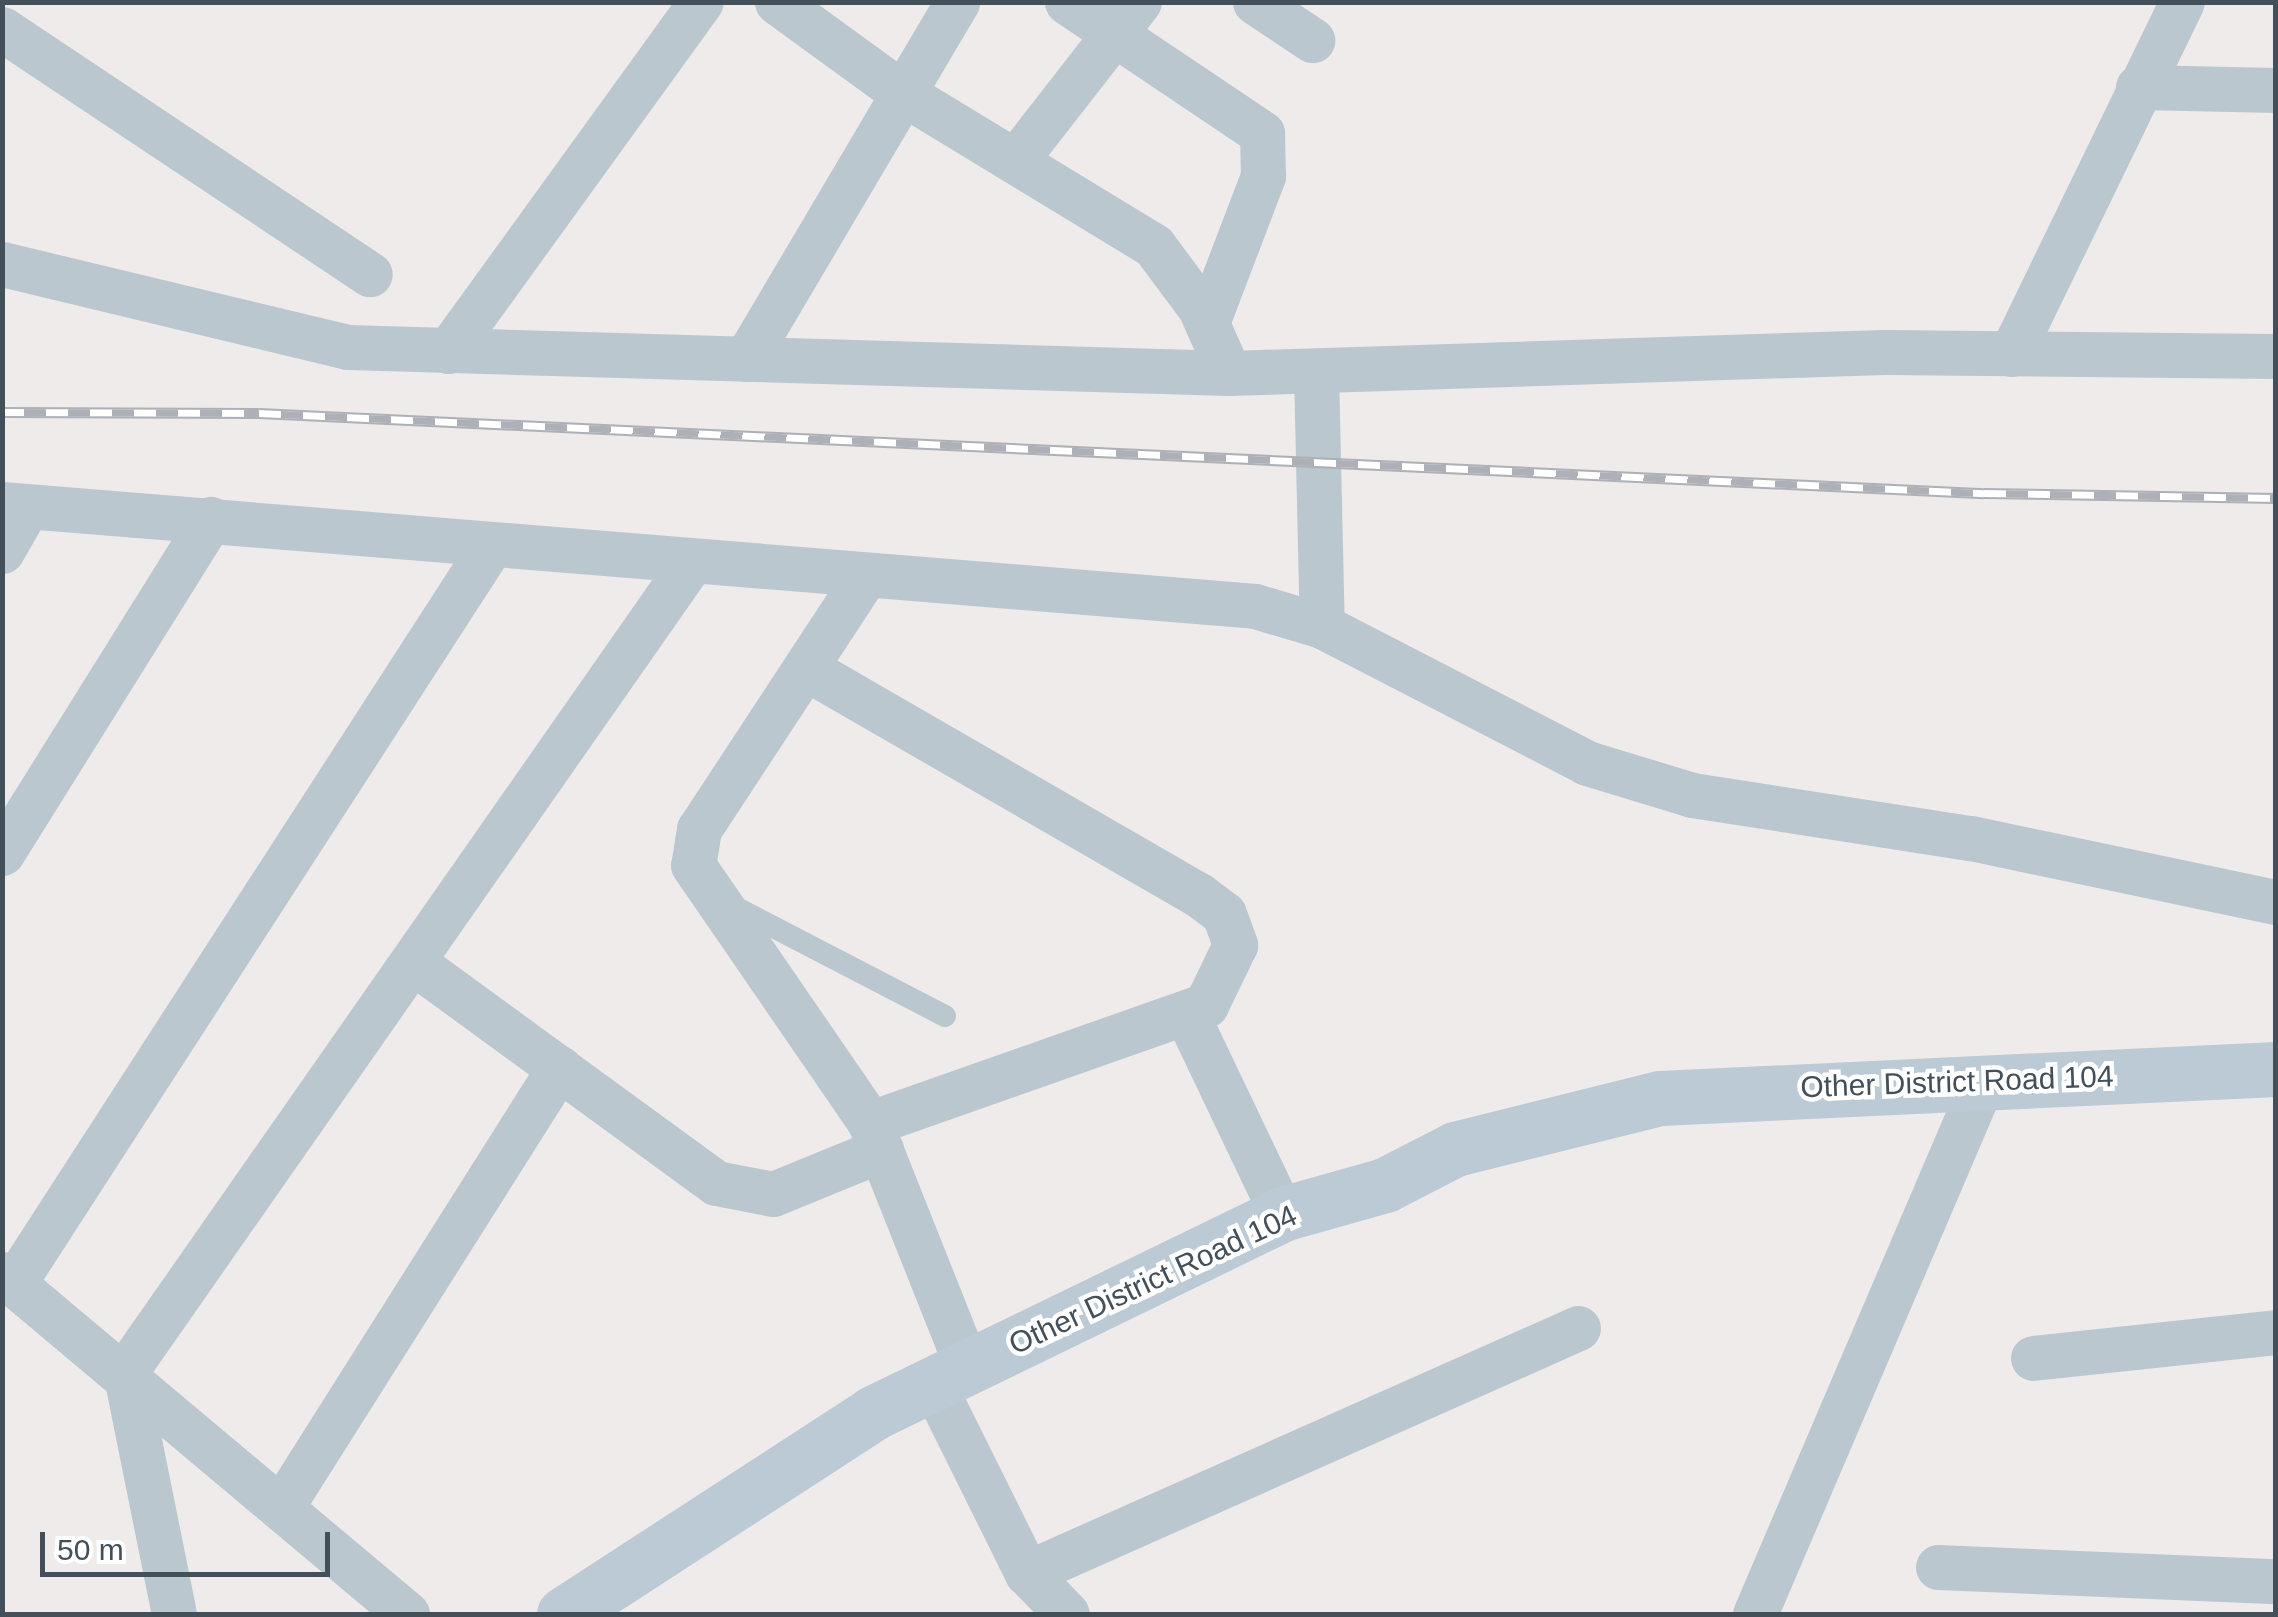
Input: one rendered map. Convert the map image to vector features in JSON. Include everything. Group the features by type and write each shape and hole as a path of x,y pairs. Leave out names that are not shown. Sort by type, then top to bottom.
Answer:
{"street":[{"path":"448,351 701,2"},
{"path":"778,2 900,92 1154,246 1207,323 1229,373"},
{"path":"746,360 900,92 957,2"},
{"path":"1068,2 1127,18 1238,114 1268,151 1207,323"},
{"path":"1255,2 1312,40"},
{"path":"2010,354 2182,2"},
{"path":"1015,161 1127,18"},
{"path":"2,28 370,274"},
{"path":"2138,87 2276,90"},
{"path":"2,264 348,347 1229,373 2010,354 2276,356"},
{"path":"1316,371 1322,626"},
{"path":"2,551 15,506 1255,606 1322,626 1587,763 1692,795 1971,838 2276,902"},
{"path":"2,853 211,519"},
{"path":"407,1614 284,1502 8,1279 490,547"},
{"path":"174,1614 125,1372 692,561"},
{"path":"866,575 808,670 699,829 693,865 875,1136 950,1376 1026,1573 1066,1614"},
{"path":"413,962 716,1184 772,1194 875,1136 1206,1005 1228,976 1235,946 1224,914 808,670"},
{"path":"1186,1012 1282,1214"},
{"path":"284,1502 559,1068"},
{"name":"Other District Road 104","path":"564,1614 873,1413 1282,1214 1578,1113 1766,1089 2276,1069"},
{"path":"1756,1614 1983,1081"},
{"path":"1026,1573 1578,1328"},
{"path":"2033,1358 2276,1332"},
{"path":"1938,1568 2276,1581"}],"lane":[{"path":"710,894 945,1016"}],"railway":[{"path":"2,412 259,413 1984,493 2276,498"}]}
